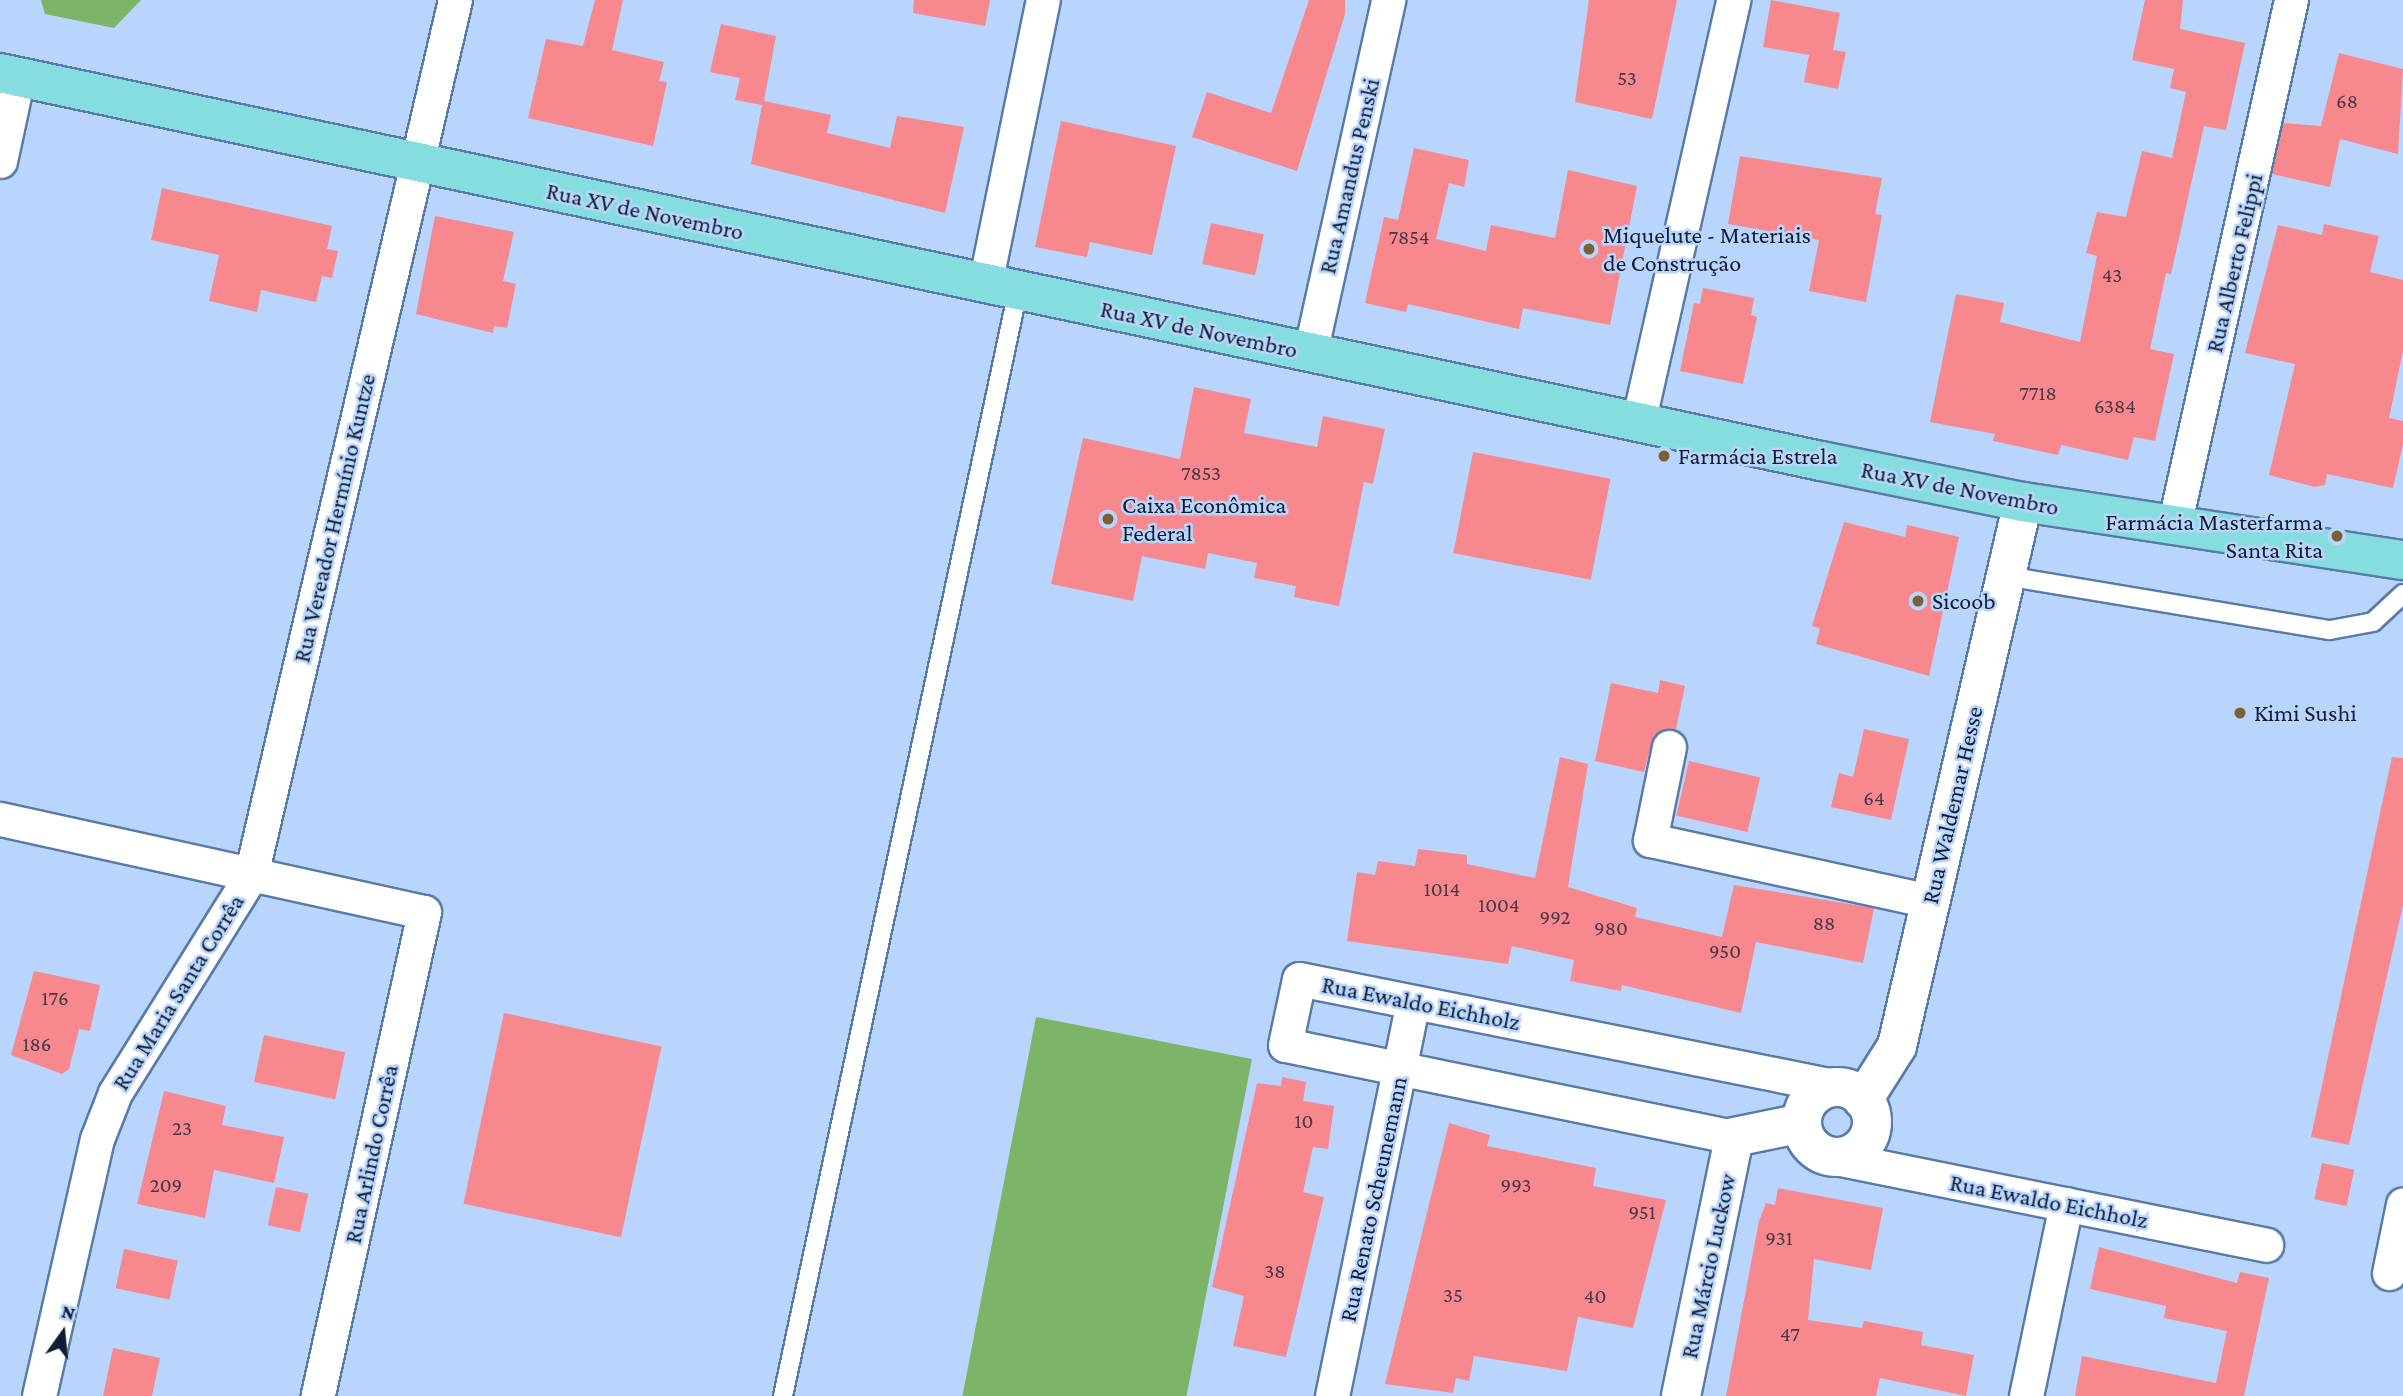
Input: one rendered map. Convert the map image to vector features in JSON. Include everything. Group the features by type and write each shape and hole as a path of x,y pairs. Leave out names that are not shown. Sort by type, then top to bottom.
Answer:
{"main road":[{"name":"Rua XV de Novembro","path":"9,75 1638,423 2023,502 2403,560"}],"street":[{"name":"Rua Vereador Hermínio Kuntze","path":"251,874 455,0"},
{"path":"1002,287 1043,0"},
{"name":"Rua Amandus Penski","path":"1310,353 1388,0"},
{"path":"1638,423 1733,0"},
{"name":"Rua Alberto Felippi","path":"2174,526 2291,0"},
{"path":"0,160 9,75"},
{"name":"Rua Waldemar Hesse","path":"1851,1094 1897,1046 2023,502"},
{"path":"1670,747 1650,840 1930,901"},
{"path":"0,819 251,874"},
{"name":"Rua Arlindo Corrêa","path":"251,874 424,912 318,1396"},
{"name":"Rua Maria Santa Corrêa","path":"39,1396 94,1150 115,1093 251,874"},
{"name":"Rua Ewaldo Eichholz","path":"1802,1123 1734,1137 1285,1045 1299,979 1851,1094"},
{"name":"Rua Renato Scheunemann","path":"1332,1396 1413,1002"},
{"path":"1817,1093 1851,1094 1872,1119 1867,1140 1851,1154 1831,1157 1810,1145 1802,1123 1817,1093"},
{"name":"Rua Márcio Luckow","path":"1681,1396 1734,1137"},
{"name":"Rua Ewaldo Eichholz","path":"1831,1157 2266,1245"},
{"path":"2026,1396 2066,1204"},
{"path":"2389,1273 2403,1204"}],"lane":[{"path":"783,1396 1002,287"},
{"path":"2006,576 2330,630 2373,622 2403,594"}],"green space":[{"path":"41,0 141,0 114,28 45,14"},
{"path":"1036,1017 1252,1059 1186,1396 962,1396"}],"building":[{"path":"595,0 623,0 612,50 664,62 659,81 667,82 653,146 528,118 546,39 583,46"},
{"path":"914,0 990,0 985,26 913,13"},
{"path":"1309,0 1345,0 1345,14 1297,171 1192,137 1207,92 1271,113"},
{"path":"1589,0 1677,0 1652,119 1575,102"},
{"path":"1771,0 1840,13 1833,50 1846,52 1838,89 1804,82 1809,55 1763,47"},
{"path":"2145,0 2183,0 2180,29 2245,43 2226,130 2204,126 2171,274 2166,273 2150,349 2174,354 2155,441 2134,437 2128,460 2061,445 2058,455 1993,441 1995,434 1930,422 1956,294 2004,303 2000,322 2080,342 2097,256 2086,253 2097,212 2126,217 2142,151 2172,158 2186,92 2170,88 2174,69 2132,60"},
{"path":"721,24 776,36 764,101 831,115 827,133 890,148 897,116 964,127 945,213 751,164 762,105 735,100 740,78 710,72"},
{"path":"2339,53 2403,69 2398,154 2340,139 2330,187 2272,174 2283,123 2321,126"},
{"path":"1061,121 1176,146 1152,255 1090,242 1087,257 1035,247"},
{"path":"1414,148 1469,160 1464,187 1449,183 1436,239 1486,251 1491,225 1555,238 1568,170 1637,186 1610,325 1523,308 1519,329 1408,304 1406,312 1365,303 1384,217 1398,220"},
{"path":"1740,156 1882,178 1875,214 1882,215 1866,302 1809,291 1819,240 1728,224"},
{"path":"162,188 332,226 327,249 338,251 332,278 322,276 316,302 261,290 257,312 209,301 219,255 151,240"},
{"path":"435,216 514,232 503,281 516,284 507,328 494,326 493,333 416,314"},
{"path":"1211,223 1264,234 1255,275 1202,264"},
{"path":"2324,224 2379,236 2370,272 2403,280 2403,351 2389,418 2403,421 2403,444 2393,488 2327,474 2325,485 2315,487 2269,475 2295,364 2245,353 2278,225 2322,235"},
{"path":"1703,288 1754,298 1751,315 1757,317 1743,384 1680,371 1694,303 1700,304"},
{"path":"1194,387 1251,399 1244,433 1317,447 1323,416 1385,429 1373,484 1364,482 1339,606 1294,597 1296,586 1254,578 1257,563 1208,553 1205,569 1142,556 1133,601 1051,584 1083,438 1180,459"},
{"path":"1473,452 1610,479 1591,580 1453,553"},
{"path":"1844,522 1905,537 1907,525 1959,537 1929,676 1816,644 1820,628 1812,626"},
{"path":"1660,680 1685,686 1676,729 1654,735 1644,772 1595,761 1611,683 1658,693"},
{"path":"1864,729 1909,739 1891,820 1831,807 1839,773 1853,777"},
{"path":"1560,757 1588,764 1568,887 1637,908 1635,917 1722,937 1734,885 1874,908 1863,963 1756,942 1741,1013 1622,985 1621,991 1570,981 1574,960 1512,946 1508,964 1347,941 1357,872 1375,875 1378,861 1415,866 1418,849 1467,855 1467,864 1535,878"},
{"path":"2392,757 2403,758 2403,905 2349,1145 2311,1137"},
{"path":"1689,761 1760,777 1748,832 1676,816"},
{"path":"34,971 100,985 90,1031 79,1029 69,1069 62,1074 11,1055"},
{"path":"504,1013 661,1046 621,1237 463,1204"},
{"path":"264,1035 345,1052 335,1099 254,1082"},
{"path":"1282,1077 1306,1082 1303,1101 1334,1106 1328,1149 1313,1147 1303,1192 1324,1197 1286,1357 1233,1346 1244,1296 1212,1287 1257,1083 1281,1086"},
{"path":"164,1091 226,1106 222,1125 284,1137 274,1183 214,1170 205,1218 137,1204"},
{"path":"1449,1123 1490,1135 1487,1146 1596,1168 1593,1186 1666,1200 1633,1328 1578,1317 1567,1371 1474,1356 1469,1381 1456,1378 1453,1393 1385,1384"},
{"path":"2322,1163 2354,1170 2347,1206 2314,1199"},
{"path":"276,1187 308,1194 300,1232 268,1225"},
{"path":"1778,1188 1883,1208 1871,1270 1814,1259 1808,1320 1862,1328 1864,1321 1923,1332 1921,1345 1974,1355 1966,1396 1880,1378 1876,1396 1726,1396 1759,1221 1766,1203 1775,1205"},
{"path":"2099,1247 2237,1283 2240,1272 2269,1278 2244,1396 2075,1396 2082,1356 2216,1383 2227,1331 2164,1318 2166,1306 2090,1289"},
{"path":"124,1249 178,1260 169,1300 116,1288"},
{"path":"113,1348 160,1358 152,1396 103,1396"}],"place":[{"name":"Miquelute - Materiais de Construção","path":"1589,249"},
{"name":"Farmácia Estrela","path":"1664,456"},
{"name":"Caixa Econômica Federal","path":"1108,519"},
{"name":"Farmácia Masterfarma Santa Rita","path":"2337,536"},
{"name":"Sicoob","path":"1918,601"},
{"name":"Kimi Sushi","path":"2240,713"}]}
